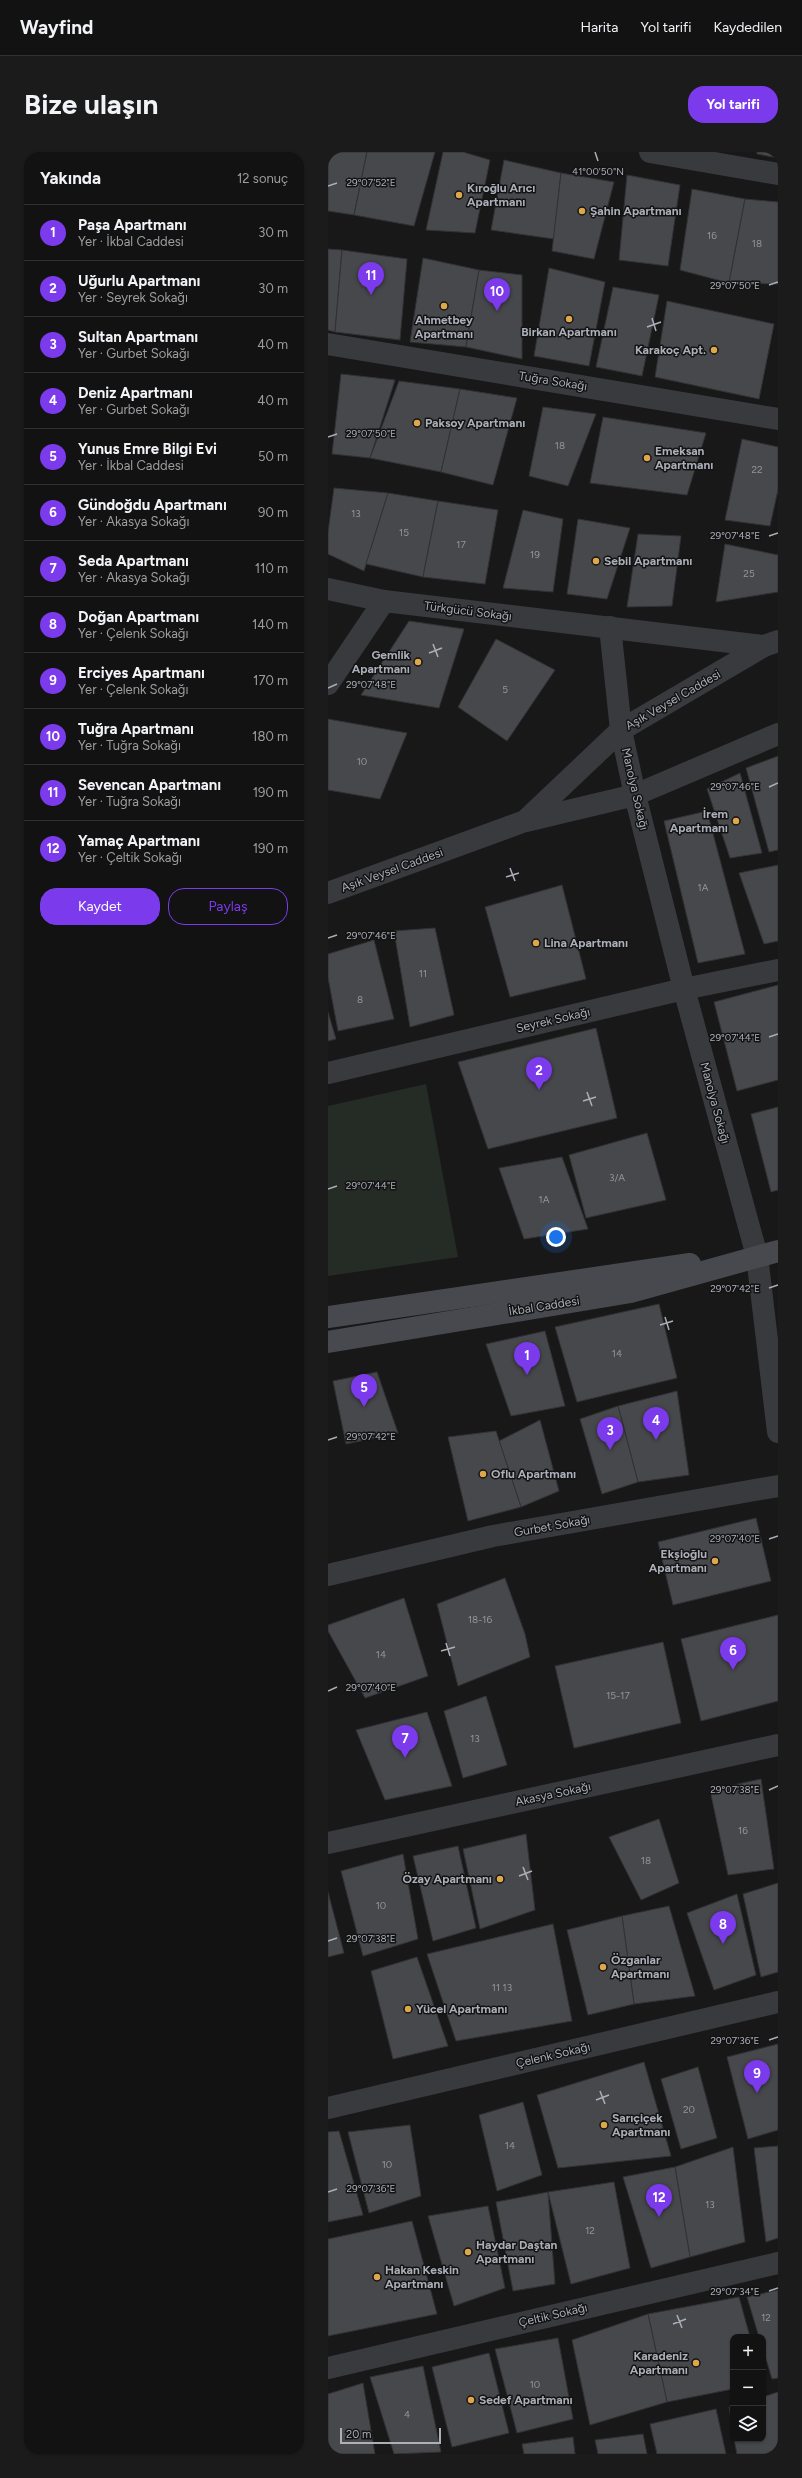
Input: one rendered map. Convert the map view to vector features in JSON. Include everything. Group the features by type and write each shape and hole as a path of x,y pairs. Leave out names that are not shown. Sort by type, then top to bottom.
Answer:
{"main road":[{"name":"İkbal Caddesi","path":"328,1342 631,1292 778,1251"},
{"name":"İkbal Caddesi","path":"328,1316 628,1271 757,1256"}],"street":[{"path":"650,152 778,174"},
{"name":"Tuğra Sokağı","path":"328,344 778,419"},
{"name":"Türkgücü Sokağı","path":"328,589 384,601 771,644"},
{"path":"328,684 384,601"},
{"path":"610,627 621,730"},
{"name":"Aşık Veysel Caddesi","path":"524,821 621,730 771,644"},
{"name":"Manolya Sokağı","path":"621,730 684,989 757,1256 778,1432"},
{"name":"Aşık Veysel Caddesi","path":"328,893 524,821 636,795 778,734"},
{"name":"Seyrek Sokağı","path":"328,1073 684,989 778,970"},
{"name":"Gurbet Sokağı","path":"328,1575 493,1536 778,1486"},
{"name":"Akasya Sokağı","path":"328,1843 778,1745"},
{"name":"Çelenk Sokağı","path":"328,2108 778,2002"},
{"name":"Çeltik Sokağı","path":"328,2368 778,2263"}],"shaded area":[{"path":"426,1084 458,1257 328,1276 328,1106"}],"building":[{"path":"328,152 367,152 354,215 328,211"},
{"path":"367,152 435,152 414,226 354,215"},
{"name":"Kıroğlu Arıcı Apartmanı","path":"443,152 463,152 490,160 475,233 426,230"},
{"path":"757,152 778,152 778,158 757,154"},
{"path":"504,160 561,173 554,239 491,230"},
{"name":"Şahin Apartmanı","path":"561,173 614,182 594,259 552,251"},
{"path":"627,175 680,185 668,266 619,260"},
{"path":"692,189 745,199 729,283 680,270"},
{"path":"745,199 778,202 778,284 729,283"},
{"path":"328,249 342,250 335,332 328,330"},
{"path":"342,250 407,259 400,340 335,332"},
{"name":"Ahmetbey Apartmanı","path":"423,258 479,270 466,347 410,342"},
{"name":"Birkan Apartmanı","path":"549,268 605,282 589,366 534,356"},
{"path":"479,270 522,275 522,359 466,347"},
{"path":"613,287 659,295 642,376 596,367"},
{"name":"Karakoç Apt.","path":"667,301 774,324 759,399 655,377"},
{"path":"341,374 395,380 370,458 332,454"},
{"name":"Paksoy Apartmanı","path":"399,381 460,389 441,472 370,458"},
{"path":"460,389 517,398 493,485 441,472"},
{"path":"543,407 596,414 568,486 529,476"},
{"name":"Emeksan Apartmanı","path":"603,417 706,433 687,495 590,483"},
{"path":"742,439 778,447 778,490 770,526 725,520"},
{"path":"334,488 388,493 364,571 328,554 328,532"},
{"path":"388,493 438,501 423,577 366,564"},
{"path":"438,501 498,510 485,584 423,577"},
{"path":"523,510 563,519 553,592 503,588"},
{"name":"Sebil Apartmanı","path":"578,519 630,528 607,599 567,594"},
{"path":"638,534 681,536 672,606 627,607"},
{"path":"725,544 778,555 778,592 716,602"},
{"name":"Gemlik Apartmanı","path":"409,621 464,629 439,708 361,695"},
{"path":"496,639 555,670 507,741 458,707"},
{"path":"328,719 407,733 380,799 328,790"},
{"path":"778,756 778,850 769,852 746,768"},
{"name":"İrem Apartmanı","path":"740,773 762,853 730,858 707,789"},
{"path":"707,811 745,954 698,963 664,821"},
{"path":"778,865 778,941 764,944 739,873"},
{"name":"Lina Apartmanı","path":"562,885 586,979 510,997 485,907"},
{"path":"435,928 454,1015 410,1027 394,931"},
{"path":"374,940 394,1019 338,1031 328,978 328,954"},
{"path":"778,985 778,1080 737,1091 714,1002"},
{"path":"328,1012 336,1039 328,1041"},
{"path":"596,1028 617,1118 488,1149 458,1062"},
{"path":"778,1107 778,1190 771,1192 751,1114"},
{"path":"647,1133 666,1200 586,1218 569,1155"},
{"path":"562,1157 588,1229 524,1239 499,1168"},
{"path":"659,1304 677,1378 577,1402 555,1327"},
{"path":"545,1331 565,1406 511,1416 486,1344"},
{"path":"377,1372 398,1433 346,1444 333,1381"},
{"path":"677,1391 689,1475 638,1482 618,1406"},
{"path":"618,1406 638,1482 602,1494 580,1419"},
{"path":"540,1420 559,1491 521,1507 499,1441"},
{"name":"Oflu Apartmanı","path":"496,1431 521,1507 468,1521 448,1437"},
{"name":"Ekşioğlu Apartmanı","path":"756,1518 771,1581 673,1605 658,1542"},
{"path":"505,1578 525,1634 530,1657 458,1686 437,1604"},
{"path":"404,1598 428,1676 365,1698 328,1631 328,1625"},
{"path":"778,1615 778,1701 701,1721 681,1639"},
{"path":"663,1642 681,1723 574,1748 555,1666"},
{"path":"486,1696 507,1765 463,1778 444,1711"},
{"path":"427,1712 452,1786 385,1800 356,1730"},
{"path":"761,1779 774,1869 728,1875 710,1790"},
{"path":"659,1819 679,1883 641,1900 609,1837"},
{"name":"Özay Apartmanı","path":"526,1834 535,1910 480,1929 463,1849"},
{"path":"458,1846 476,1928 433,1941 413,1856"},
{"path":"403,1854 418,1939 363,1956 341,1871"},
{"path":"778,1883 778,1972 761,1977 743,1894"},
{"path":"328,1892 344,1953 328,1957"},
{"path":"737,1894 756,1975 714,1990 687,1913"},
{"path":"669,1906 695,1996 634,2004 622,1916"},
{"name":"Özganlar Apartmanı","path":"622,1916 634,2004 588,2015 567,1930"},
{"path":"553,1924 572,2021 456,2041 427,1954"},
{"name":"Yücel Apartmanı","path":"417,1957 448,2046 393,2059 371,1971"},
{"path":"778,2044 778,2130 748,2139 727,2057"},
{"name":"Sarıçiçek Apartmanı","path":"644,2062 671,2156 558,2168 537,2095"},
{"path":"698,2067 717,2138 681,2149 661,2079"},
{"path":"523,2102 542,2175 497,2191 479,2115"},
{"path":"410,2125 421,2196 369,2213 348,2132"},
{"path":"339,2131 363,2215 328,2222 328,2132"},
{"path":"778,2146 778,2238 766,2242 754,2148"},
{"path":"733,2147 745,2242 690,2257 675,2167"},
{"path":"675,2167 690,2257 651,2268 623,2177"},
{"path":"614,2182 630,2268 571,2284 548,2192"},
{"path":"548,2192 555,2284 513,2291 496,2202"},
{"name":"Haydar Daştan Apartmanı","path":"488,2206 505,2288 454,2306 428,2216"},
{"name":"Hakan Keskin Apartmanı","path":"412,2221 437,2314 328,2336 328,2239"},
{"path":"778,2290 778,2378 772,2379 766,2359 766,2334 758,2334 747,2297"},
{"name":"Karadeniz Apartmanı","path":"739,2297 749,2334 730,2334 730,2390 667,2402 648,2314"},
{"name":"Karadeniz Apartmanı","path":"648,2314 667,2402 590,2425 572,2340"},
{"path":"558,2338 573,2419 517,2433 495,2349"},
{"name":"Sedef Apartmanı","path":"489,2353 509,2433 452,2447 432,2367"},
{"path":"423,2366 441,2452 394,2454 370,2377"},
{"path":"363,2383 375,2454 328,2454 328,2394"},
{"path":"778,2392 778,2454 737,2454 735,2442 766,2442 766,2396"},
{"path":"716,2409 726,2454 657,2454 650,2424"},
{"path":"643,2434 647,2454 598,2454 595,2440"},
{"path":"573,2437 575,2454 524,2454 522,2444"}],"place":[{"name":"Kıroğlu Arıcı Apartmanı","path":"459,195"},
{"name":"Şahin Apartmanı","path":"582,211"},
{"name":"Sevencan Apartmanı","path":"371,295"},
{"name":"Ahmetbey Apartmanı","path":"444,306"},
{"name":"Tuğra Apartmanı","path":"497,311"},
{"name":"Birkan Apartmanı","path":"569,319"},
{"name":"Karakoç Apt.","path":"714,350"},
{"name":"Paksoy Apartmanı","path":"417,423"},
{"name":"Emeksan Apartmanı","path":"647,458"},
{"name":"Sebil Apartmanı","path":"596,561"},
{"name":"Gemlik Apartmanı","path":"418,662"},
{"name":"İrem Apartmanı","path":"736,821"},
{"name":"Lina Apartmanı","path":"536,943"},
{"name":"Uğurlu Apartmanı","path":"539,1090"},
{"name":"Paşa Apartmanı","path":"527,1375"},
{"name":"Yunus Emre Bilgi Evi","path":"364,1407"},
{"name":"Deniz Apartmanı","path":"656,1440"},
{"name":"Sultan Apartmanı","path":"610,1450"},
{"name":"Oflu Apartmanı","path":"483,1474"},
{"name":"Ekşioğlu Apartmanı","path":"715,1561"},
{"name":"Gündoğdu Apartmanı","path":"733,1670"},
{"name":"Seda Apartmanı","path":"405,1758"},
{"name":"Özay Apartmanı","path":"500,1879"},
{"name":"Doğan Apartmanı","path":"723,1944"},
{"name":"Özganlar Apartmanı","path":"603,1967"},
{"name":"Yücel Apartmanı","path":"408,2009"},
{"name":"Erciyes Apartmanı","path":"757,2093"},
{"name":"Sarıçiçek Apartmanı","path":"604,2125"},
{"name":"Yamaç Apartmanı","path":"659,2217"},
{"name":"Haydar Daştan Apartmanı","path":"468,2252"},
{"name":"Hakan Keskin Apartmanı","path":"377,2277"},
{"name":"Karadeniz Apartmanı","path":"696,2363"},
{"name":"Sedef Apartmanı","path":"471,2400"}]}
